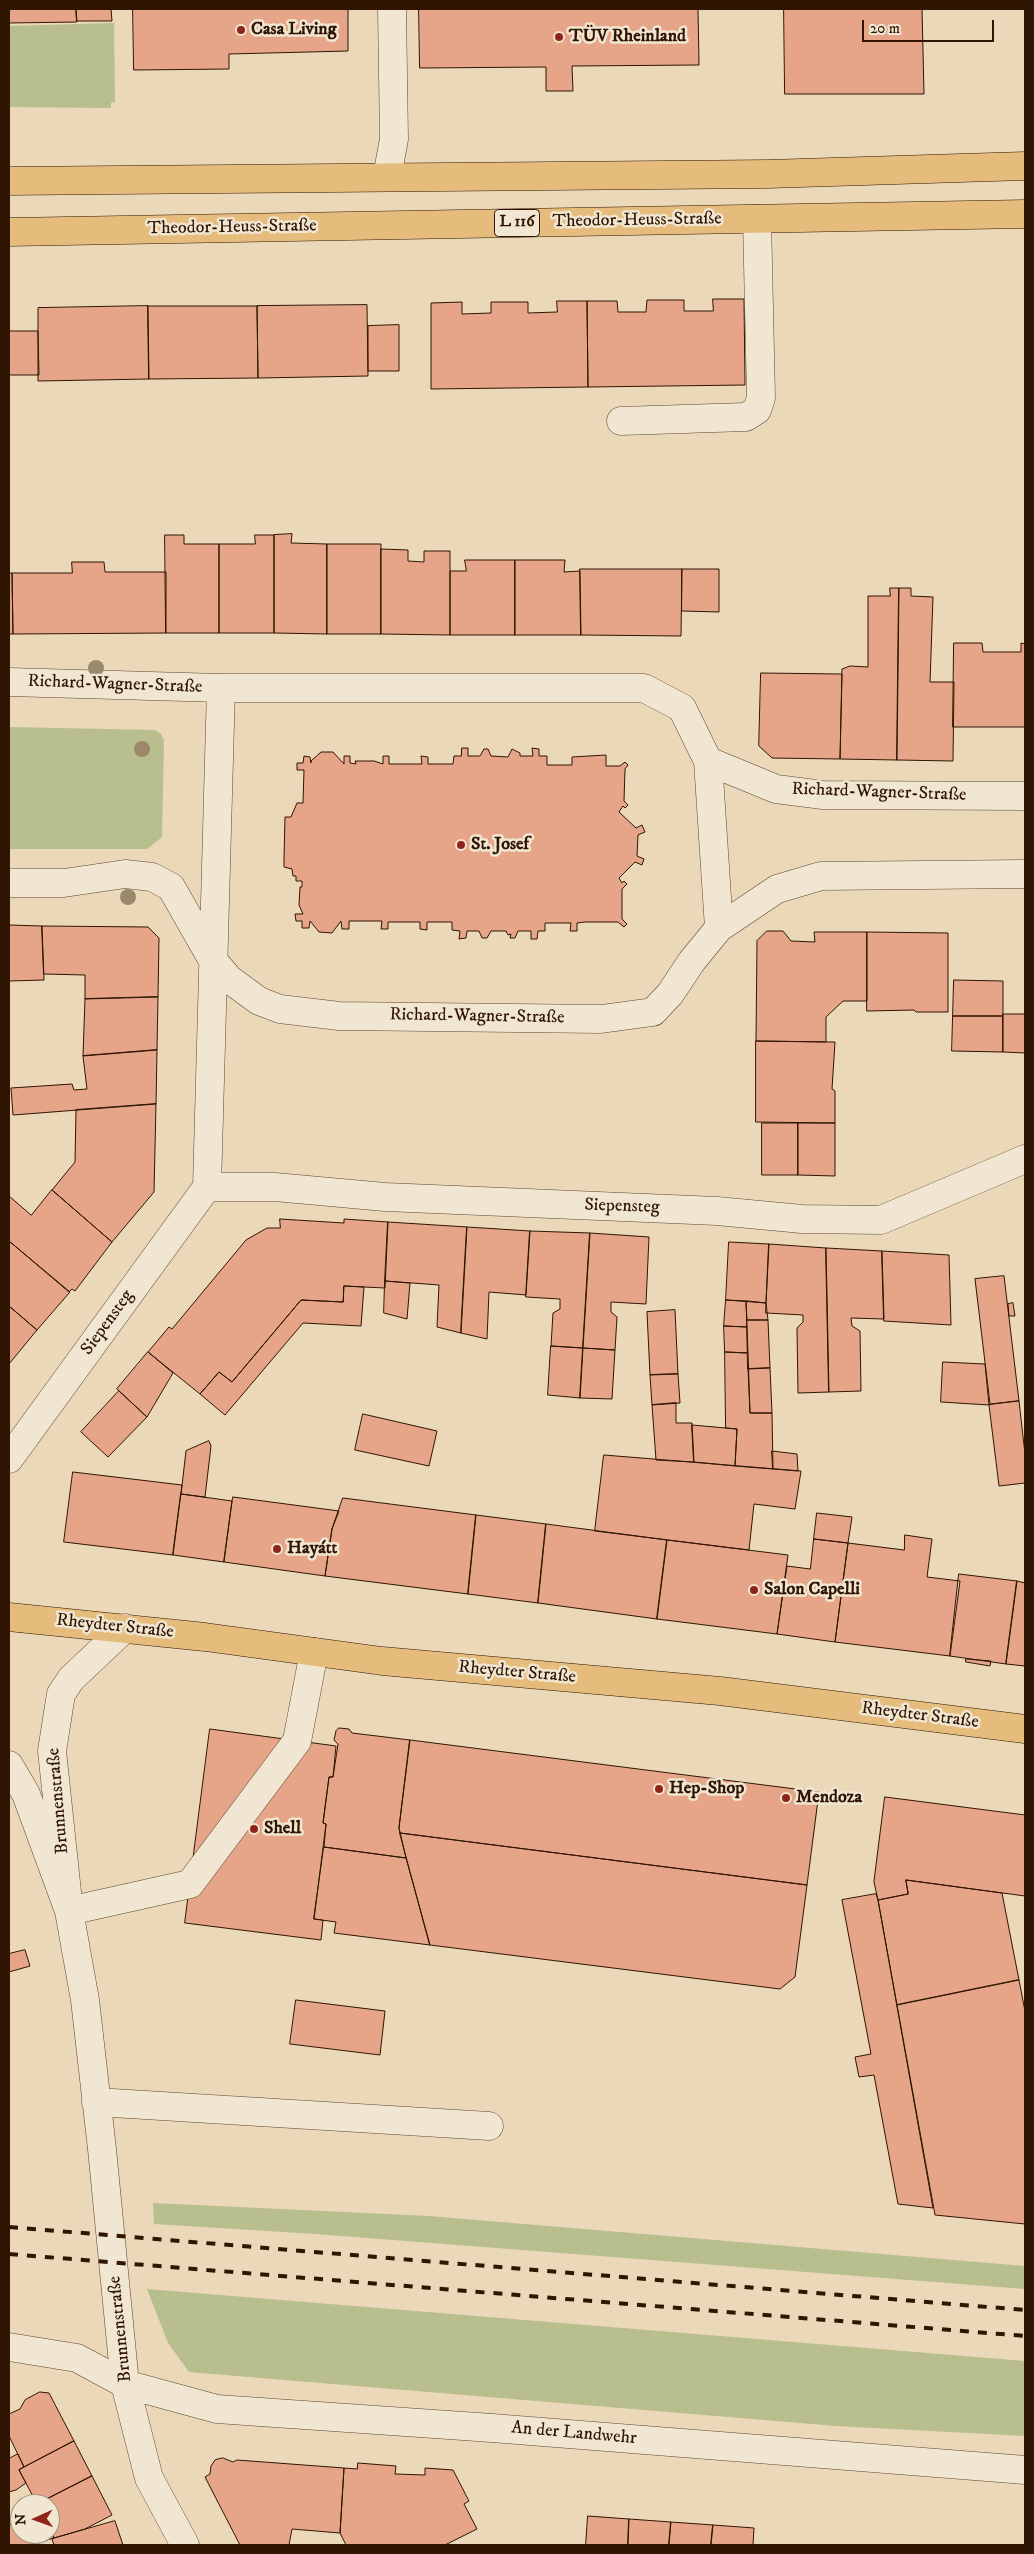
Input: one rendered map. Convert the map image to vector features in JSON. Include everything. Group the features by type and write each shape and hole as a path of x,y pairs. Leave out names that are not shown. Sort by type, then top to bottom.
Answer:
{"main road":[{"path":"9,181 386,176 768,174 1025,166"},
{"name":"Theodor-Heuss-Straße","path":"9,232 1025,214"},
{"name":"Rheydter Straße","path":"9,1617 125,1628 382,1660 720,1691 1025,1729"}],"street":[{"path":"386,176 394,139 392,9"},
{"path":"621,421 746,417 756,410 760,398 757,219"},
{"name":"Richard-Wagner-Straße","path":"9,682 220,688 644,688 682,708 708,761 720,928"},
{"name":"Richard-Wagner-Straße","path":"212,959 220,688"},
{"name":"Richard-Wagner-Straße","path":"708,761 776,789 823,795 1025,796"},
{"name":"Richard-Wagner-Straße","path":"9,883 64,884 125,874 152,877 171,887 212,959 229,979 259,1000 280,1009 296,1013 339,1016 601,1019 653,1012 670,994 692,961 720,928 777,889 821,876 1025,874"},
{"path":"207,1187 212,959"},
{"name":"Siepensteg","path":"9,1459 207,1187 275,1187 385,1197 717,1211 802,1219 881,1220 1025,1159"},
{"name":"Brunnenstraße","path":"125,1628 70,1679 62,1694 52,1751 69,1911 85,2000 118,2292 125,2384 149,2478 185,2545"},
{"path":"69,1911 190,1884 297,1741 314,1652"},
{"name":"Brunnenstraße","path":"9,1765 26,1794 69,1911"},
{"path":"96,2102 489,2126"},
{"name":"An der Landwehr","path":"9,2348 77,2358 125,2384 217,2409 502,2428 1025,2470"}],"green space":[{"path":"114,23 115,102 111,103 111,108 9,107 9,26"},
{"path":"9,727 155,730 161,734 164,740 162,837 147,849 9,849"},
{"path":"153,2203 429,2216 1025,2266 1025,2289 316,2234 154,2224"},
{"path":"147,2289 1025,2361 1025,2436 836,2426 189,2372 168,2343"}],"building":[{"path":"9,9 76,9 77,22 9,23"},
{"path":"76,9 111,9 112,21 77,21"},
{"name":"Casa Living","path":"133,9 348,9 348,51 229,54 229,69 134,70"},
{"name":"TÜV Rheinland","path":"419,9 698,9 699,65 572,66 573,91 546,91 546,67 420,68"},
{"path":"784,9 922,9 924,94 785,94"},
{"path":"713,299 744,299 745,385 588,387 587,301 617,301 618,312 646,312 647,300 684,300 684,311 713,311"},
{"path":"557,301 587,301 588,387 431,389 431,303 462,302 462,314 491,313 491,302 528,302 528,313 557,312"},
{"path":"367,305 368,376 258,378 257,306"},
{"path":"148,306 257,306 258,378 149,379"},
{"path":"148,306 149,379 38,381 38,308"},
{"path":"399,325 399,371 368,371 368,326"},
{"path":"9,331 38,331 39,375 9,375"},
{"path":"292,534 291,543 327,544 327,634 274,633 274,535"},
{"path":"165,535 184,535 184,544 219,544 219,633 166,633"},
{"path":"255,535 274,535 274,633 219,633 219,544 255,544"},
{"path":"327,544 381,544 381,634 327,634"},
{"path":"381,549 408,550 408,561 424,562 424,551 450,551 450,635 381,634"},
{"path":"465,560 515,560 515,635 450,635 450,571 466,571"},
{"path":"515,560 565,560 564,572 580,571 581,635 515,635"},
{"path":"72,562 104,562 105,572 166,572 166,633 13,634 12,573 72,573"},
{"path":"580,569 682,569 681,636 581,635"},
{"path":"682,569 719,569 719,612 682,611"},
{"path":"9,573 12,573 13,634 9,634"},
{"path":"890,588 899,588 897,760 840,759 842,669 850,666 868,667 868,596 890,596"},
{"path":"899,588 911,588 911,596 933,597 930,682 954,682 953,761 897,760"},
{"path":"954,643 982,643 983,652 1021,652 1021,643 1025,644 1025,727 953,727"},
{"path":"761,673 842,674 840,759 772,758 759,746"},
{"name":"St. Josef","path":"462,748 468,748 468,756 480,756 484,749 488,749 491,756 508,757 512,749 520,753 520,756 533,756 532,748 539,749 539,756 547,756 547,765 572,765 572,757 606,755 606,766 620,766 625,762 628,765 625,769 624,801 628,805 625,808 623,806 619,812 636,828 642,825 645,832 638,835 637,856 644,859 642,865 635,862 619,878 622,883 624,881 627,884 622,889 622,919 627,924 624,927 618,922 585,922 577,923 577,931 570,931 571,923 545,923 545,931 538,931 537,939 531,939 531,931 518,931 515,938 510,938 511,934 508,935 506,931 491,931 487,938 482,938 479,931 467,931 466,938 459,939 460,931 452,930 452,922 427,922 427,930 420,929 420,922 388,922 388,929 381,929 382,921 349,921 349,929 342,929 341,921 332,933 319,932 310,921 309,928 302,928 302,921 296,921 295,914 303,914 299,905 302,881 296,881 296,876 293,876 292,869 284,867 285,817 291,817 297,803 303,803 304,770 297,770 297,763 303,763 304,756 310,757 311,763 321,752 333,752 344,764 344,756 350,756 350,763 356,764 355,761 374,761 383,764 383,756 389,756 389,764 422,764 421,756 428,757 428,764 453,764 454,756 461,756"},
{"path":"9,925 42,926 44,980 9,981"},
{"path":"42,926 148,927 159,938 158,997 85,999 85,975 44,974"},
{"path":"767,931 783,931 791,941 815,942 814,932 867,932 867,1001 843,1001 826,1017 826,1042 756,1041 757,941"},
{"path":"867,932 948,933 948,1012 916,1012 914,1010 867,1011"},
{"path":"954,980 1003,981 1003,1016 953,1016"},
{"path":"158,997 157,1050 83,1056 85,999"},
{"path":"1003,1014 1025,1014 1025,1053 1003,1052"},
{"path":"953,1016 1003,1016 1003,1052 952,1051"},
{"path":"756,1041 835,1042 832,1089 835,1091 835,1123 756,1122"},
{"path":"157,1050 156,1104 13,1115 11,1088 72,1084 74,1090 87,1089 83,1056"},
{"path":"156,1104 154,1192 112,1242 52,1190 75,1162 76,1110"},
{"path":"762,1123 798,1123 798,1175 762,1175"},
{"path":"798,1123 835,1123 835,1176 798,1175"},
{"path":"52,1190 112,1242 75,1291 72,1289 69,1292 9,1241 9,1196 31,1215"},
{"path":"280,1219 344,1223 344,1219 388,1222 385,1288 344,1286 343,1302 301,1300 232,1382 219,1372 200,1394 148,1352 169,1327 172,1329 246,1240 267,1228 280,1228"},
{"path":"388,1222 467,1227 461,1333 437,1327 439,1285 385,1281"},
{"path":"467,1227 530,1231 526,1295 489,1292 487,1339 461,1333"},
{"path":"530,1231 590,1233 583,1348 551,1346 553,1313 560,1309 560,1299 526,1297"},
{"path":"590,1233 649,1237 646,1304 611,1302 611,1312 617,1317 615,1350 583,1348"},
{"path":"9,1241 70,1292 37,1330 9,1306"},
{"path":"729,1242 769,1244 766,1303 726,1300"},
{"path":"769,1244 826,1248 829,1392 798,1393 797,1328 803,1322 803,1315 766,1313"},
{"path":"826,1248 882,1251 884,1319 851,1318 852,1326 860,1331 861,1391 829,1392"},
{"path":"882,1251 949,1255 951,1325 884,1321"},
{"path":"1004,1276 1019,1401 990,1404 975,1279"},
{"path":"385,1281 410,1283 407,1319 384,1313"},
{"path":"344,1286 364,1287 361,1326 303,1323 225,1415 200,1394 219,1372 232,1382 301,1300 343,1302"},
{"path":"726,1300 748,1301 746,1303 747,1327 724,1326"},
{"path":"748,1301 766,1303 768,1320 747,1320 746,1303"},
{"path":"1013,1303 1015,1316 1009,1316 1008,1304"},
{"path":"9,1306 37,1330 9,1364"},
{"path":"675,1310 678,1374 650,1375 647,1312"},
{"path":"747,1320 768,1320 770,1368 748,1369"},
{"path":"724,1326 747,1327 748,1353 725,1352"},
{"path":"551,1346 583,1348 580,1398 548,1395"},
{"path":"583,1348 615,1350 612,1399 580,1398"},
{"path":"148,1352 173,1373 147,1417 117,1389"},
{"path":"725,1352 748,1353 750,1413 772,1413 773,1469 735,1466 737,1429 726,1428"},
{"path":"943,1362 985,1364 989,1405 941,1402"},
{"path":"770,1368 772,1413 750,1413 748,1369"},
{"path":"678,1374 680,1403 652,1405 650,1375"},
{"path":"119,1391 147,1417 108,1457 81,1432"},
{"path":"1019,1401 1025,1454 1025,1483 999,1486 989,1405"},
{"path":"676,1403 676,1423 692,1423 694,1462 656,1460 652,1405"},
{"path":"363,1414 437,1431 429,1466 355,1450"},
{"path":"692,1425 737,1429 735,1466 694,1462"},
{"path":"209,1441 211,1446 205,1497 181,1494 186,1451"},
{"path":"772,1451 797,1454 798,1471 773,1469"},
{"path":"604,1455 801,1471 795,1509 754,1504 749,1550 595,1531"},
{"path":"73,1472 182,1485 173,1555 64,1542"},
{"path":"181,1494 232,1501 224,1562 173,1555"},
{"path":"233,1497 339,1511 332,1529 325,1576 224,1562"},
{"path":"343,1498 476,1515 468,1594 325,1576 332,1529"},
{"path":"817,1513 852,1517 848,1543 814,1539"},
{"path":"476,1515 546,1524 538,1603 468,1594"},
{"path":"546,1524 667,1540 657,1619 538,1603"},
{"path":"905,1535 932,1539 927,1577 960,1581 950,1656 835,1642 848,1543 904,1550"},
{"path":"814,1539 848,1543 835,1642 777,1634 787,1566 810,1569"},
{"path":"667,1540 788,1555 777,1634 657,1619"},
{"path":"959,1574 1017,1581 1006,1664 950,1656"},
{"path":"1017,1581 1025,1583 1025,1666 1006,1664"},
{"path":"966,1659 991,1661 990,1666 966,1662"},
{"path":"339,1728 349,1729 352,1733 410,1740 399,1828 406,1858 324,1847 326,1824 323,1823 329,1777 333,1777 338,1744 334,1740 336,1731"},
{"path":"210,1729 336,1746 333,1777 329,1777 323,1823 326,1824 314,1919 323,1920 321,1940 185,1923"},
{"path":"410,1740 819,1792 807,1885 400,1833 399,1828"},
{"path":"885,1797 1025,1815 1025,1896 906,1880 908,1894 878,1900 874,1882"},
{"path":"400,1833 807,1885 795,1977 780,1989 430,1945"},
{"path":"324,1847 406,1858 430,1945 334,1933 336,1922 314,1919"},
{"path":"906,1880 1002,1893 1019,1980 897,2005 878,1900 908,1894"},
{"path":"876,1894 933,2208 898,2204 874,2075 859,2077 855,2057 871,2054 842,1900"},
{"path":"25,1950 30,1966 9,1972 9,1954"},
{"path":"1019,1980 1025,2011 1025,2224 935,2215 897,2005"},
{"path":"296,2000 385,2011 380,2055 290,2044"},
{"path":"40,2392 49,2393 74,2441 24,2467 9,2436 9,2414 20,2409 25,2400"},
{"path":"74,2441 92,2476 57,2494 32,2494 19,2470"},
{"path":"18,2454 24,2467 19,2470 26,2483 16,2490 9,2492 9,2459"},
{"path":"223,2458 233,2462 237,2460 344,2468 340,2533 292,2529 289,2545 240,2545 205,2477 210,2474 211,2466 215,2460"},
{"path":"358,2463 396,2466 395,2474 425,2475 425,2468 453,2470 469,2501 464,2504 477,2529 445,2545 346,2545 340,2533 344,2468 357,2469"},
{"path":"92,2476 112,2515 85,2529 60,2536 60,2494 57,2494"},
{"path":"588,2516 629,2519 628,2545 586,2545"},
{"path":"629,2519 671,2522 669,2545 628,2545"},
{"path":"115,2521 123,2545 54,2545 60,2544 60,2537"},
{"path":"671,2522 713,2525 711,2545 669,2545"},
{"path":"9,2525 10,2544 33,2544 9,2545"},
{"path":"713,2525 754,2528 753,2545 711,2545"}],"railway":[{"path":"9,2227 1025,2310"},
{"path":"9,2254 1025,2336"}],"place":[{"name":"Casa Living","path":"241,30"},
{"name":"TÜV Rheinland","path":"559,37"},
{"name":"St. Josef","path":"461,845"},
{"name":"Hayátt","path":"277,1549"},
{"name":"Salon Capelli","path":"754,1590"},
{"name":"Hep-Shop","path":"659,1789"},
{"name":"Mendoza","path":"786,1798"},
{"name":"Shell","path":"254,1829"}]}
